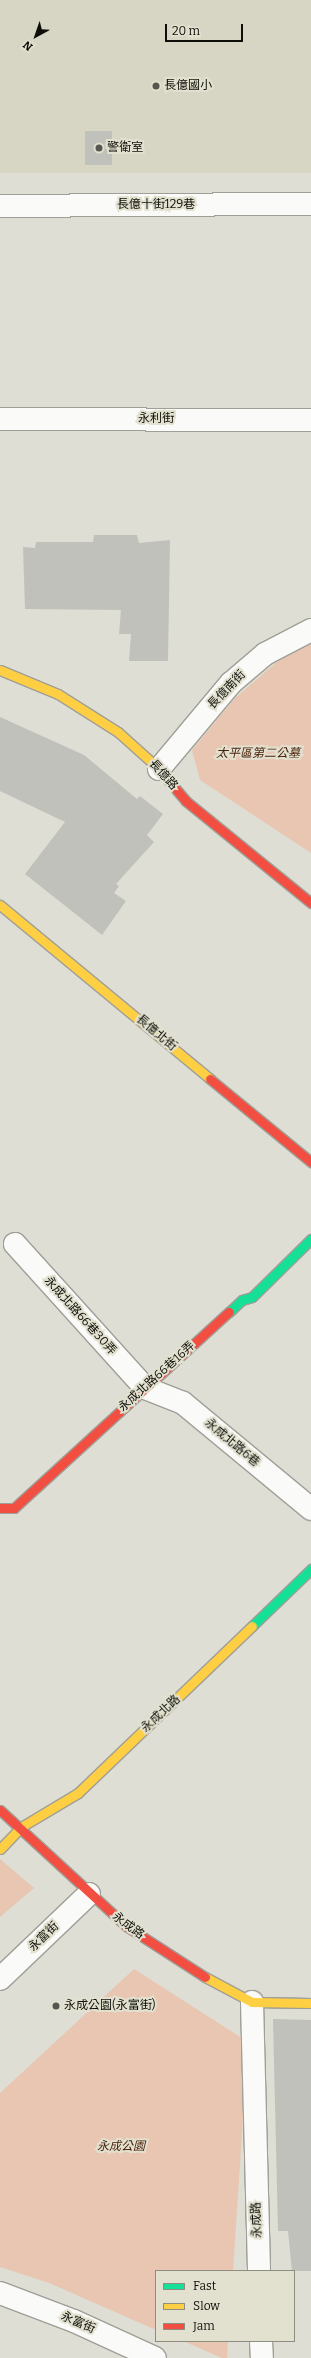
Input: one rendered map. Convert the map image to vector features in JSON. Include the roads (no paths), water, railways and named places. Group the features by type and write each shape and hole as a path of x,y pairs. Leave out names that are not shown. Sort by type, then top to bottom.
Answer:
{"street":[{"name":"長億十街129巷","path":"0,206 311,204"},
{"name":"永利街","path":"0,419 311,420"},
{"name":"長億南街","path":"159,769 231,683 265,654 311,630"},
{"name":"長億路","path":"0,670 58,694 118,732 159,769 186,801 311,903"},
{"name":"長億北街","path":"0,905 311,1162"},
{"name":"永成北路66巷16弄","path":"0,1508 14,1508 242,1300 252,1297 311,1240"},
{"name":"永成北路66巷30弄","path":"15,1244 146,1388"},
{"name":"永成北路6巷","path":"146,1388 183,1403 311,1509"},
{"name":"永成北路","path":"0,1849 21,1827 78,1793 311,1569"},
{"path":"0,1810 21,1827"},
{"name":"永成路","path":"21,1827 89,1894 142,1937 230,1992 252,2002 311,2003"},
{"name":"永富街","path":"0,1979 89,1894"},
{"name":"永成路","path":"252,2002 259,2270"},
{"name":"永富街","path":"0,2293 74,2321 155,2358"},
{"path":"261,2342 262,2358"}],"place":[{"name":"長億國小","path":"156,86"},
{"name":"警衛室","path":"99,148"},
{"name":"永成公園(永富街)","path":"56,2006"}],"park label":[{"name":"太平區第二公墓","path":"258,754"},
{"name":"永成公園","path":"121,2147"}]}
